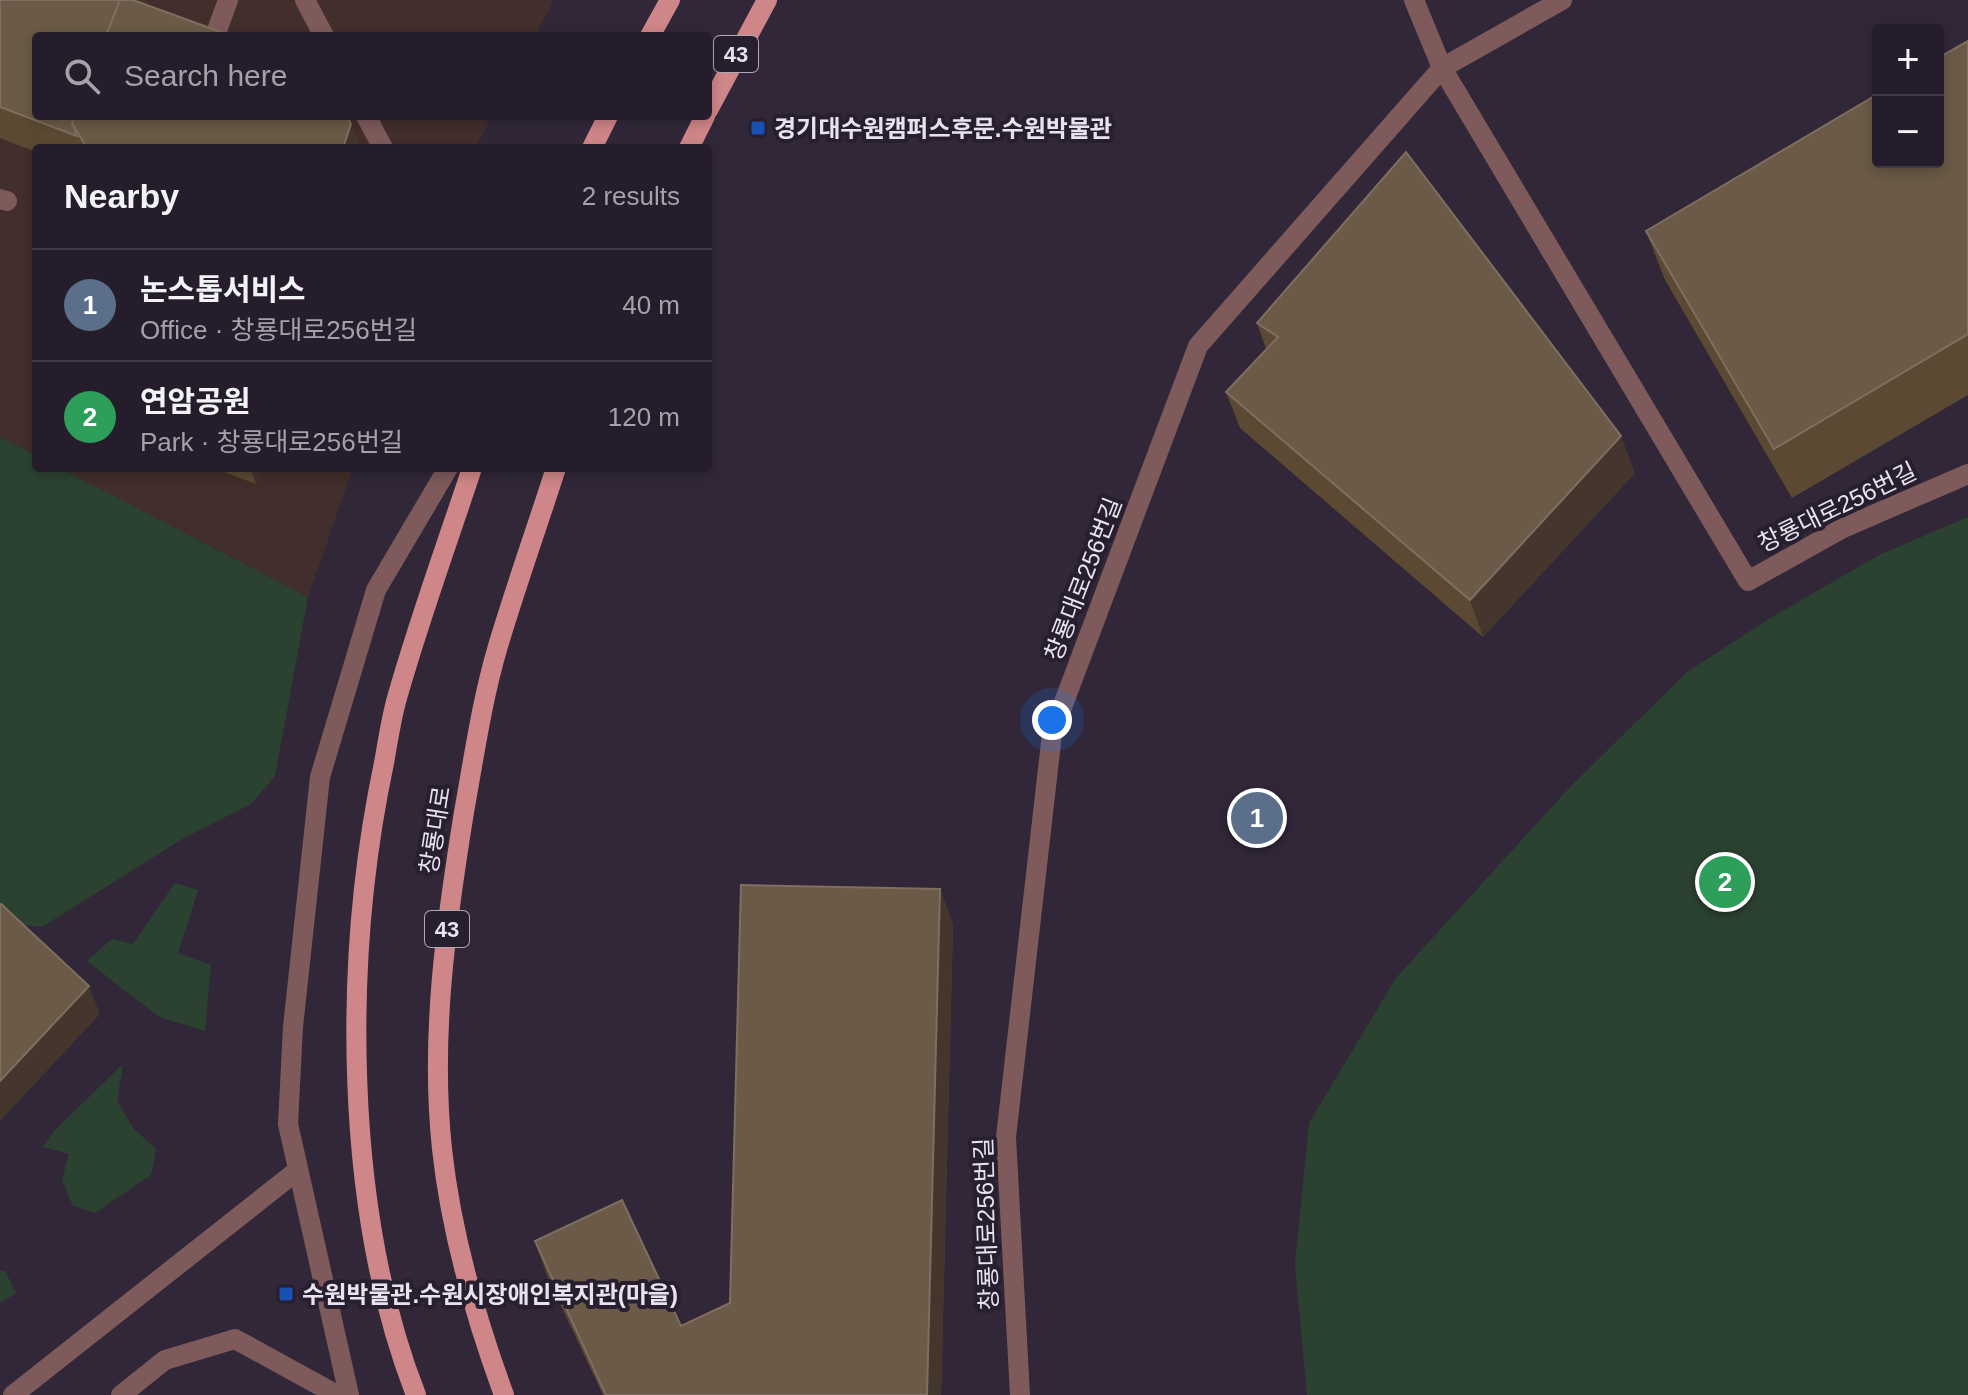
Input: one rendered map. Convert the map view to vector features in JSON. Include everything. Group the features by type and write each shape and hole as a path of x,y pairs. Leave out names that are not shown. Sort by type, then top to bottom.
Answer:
{"main road":[{"path":"652,32 670,0"},
{"name":"43","path":"712,103 767,0"},
{"path":"594,144 606,120"},
{"path":"691,144 703,120"},
{"path":"416,1395 402,1359 375,1248 362,1147 357,1031 360,913 374,807 397,699 471,472"},
{"name":"창룡대로","path":"504,1395 485,1342 458,1243 442,1149 437,1045 442,968 474,757 497,649 555,472"}],"street":[{"path":"216,32 228,0"},
{"path":"305,0 322,32"},
{"path":"1414,0 1442,68"},
{"name":"창룡대로256번길","path":"1020,1395 1006,1137 1052,734 1198,346 1442,68 1562,0"},
{"name":"창룡대로256번길","path":"1442,68 1748,581 1843,528 1968,474"},
{"path":"368,120 381,144"},
{"path":"349,1395 288,1124 293,1027 320,777 376,590 446,472"},
{"path":"13,1395 298,1170"},
{"path":"121,1395 165,1360 235,1339 337,1395"}],"shaded area":[{"path":"0,0 554,0 537,32 32,32 32,120 490,120 477,144 32,144 32,453 0,437"},
{"path":"68,472 352,472 308,597"}],"green space":[{"path":"0,437 32,453 32,472 68,472 308,597 275,776 251,804 184,838 42,927 0,922"},
{"path":"1968,517 1968,1395 1307,1395 1295,1264 1309,1123 1396,978 1570,787 1687,672 1769,619 1879,555"},
{"path":"175,883 198,890 178,953 211,965 205,1031 159,1017 87,961 112,939 133,944"},
{"path":"123,1064 117,1101 134,1129 156,1149 151,1175 95,1213 73,1206 62,1180 69,1154 43,1147 54,1131"},
{"path":"0,1271 5,1271 16,1293 0,1303"}],"building":[{"path":"0,0 120,0 108,32 32,32 32,119 0,107"},
{"path":"120,0 133,0 221,32 108,32"},
{"path":"1968,41 1968,334 1774,449 1646,231 1872,98 1872,168 1944,168 1944,55"},
{"path":"35,120 73,120 77,136"},
{"path":"73,120 349,120 351,124 344,144 85,144 72,123"},
{"path":"1406,152 1621,436 1470,600 1226,392 1278,337 1257,323"},
{"path":"741,885 940,889 927,1395 606,1395 535,1241 622,1200 681,1326 730,1303"},
{"path":"0,905 89,986 0,1081"}],"place":[{"name":"경기대수원캠퍼스후문.수원박물관","path":"758,128"},
{"name":"논스톱서비스","path":"1257,818"},
{"name":"연암공원","path":"1725,882"},
{"name":"수원박물관.수원시장애인복지관(마을)","path":"286,1294"}]}
